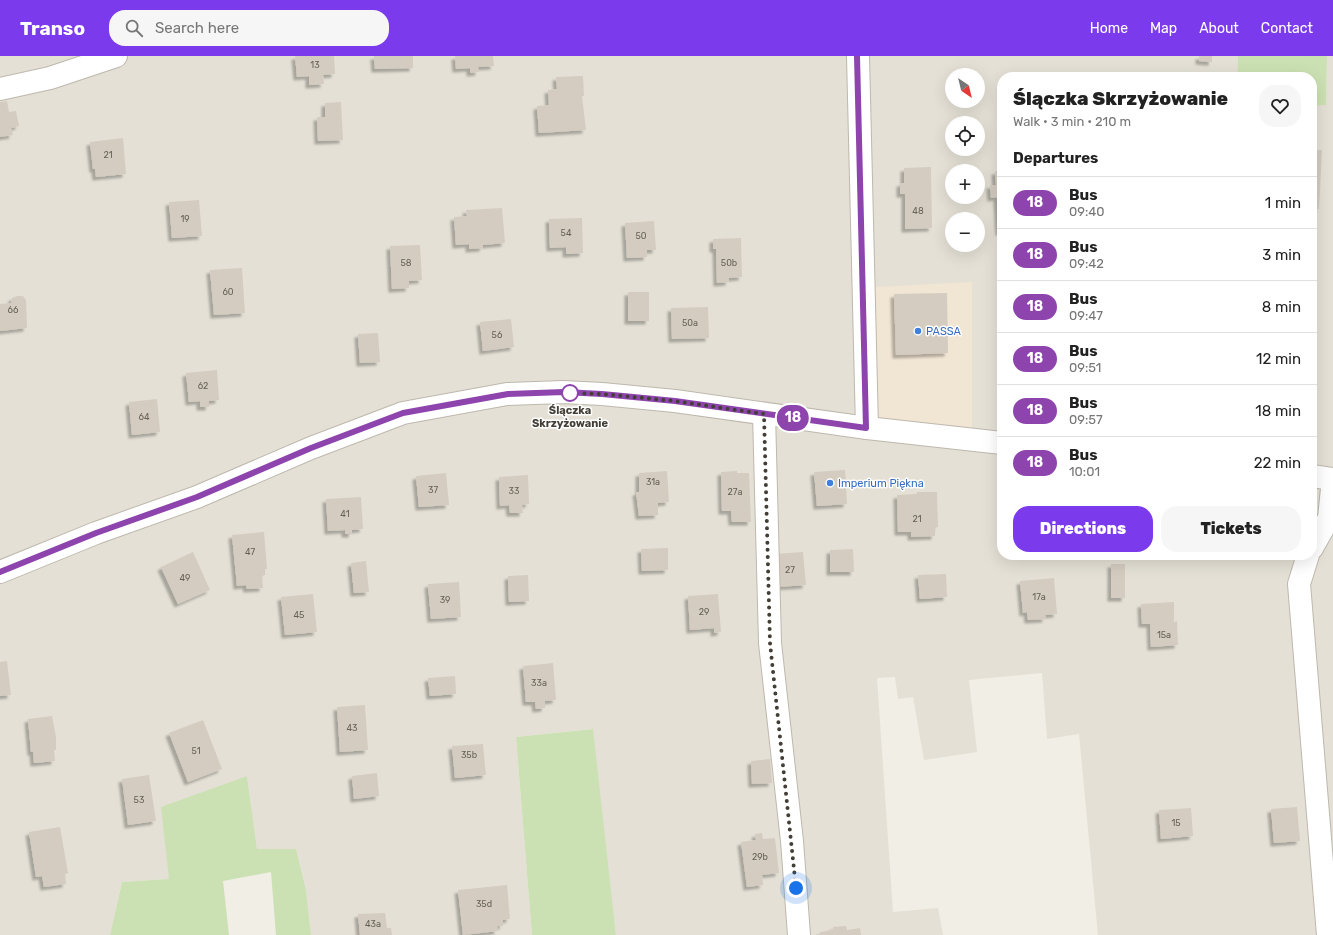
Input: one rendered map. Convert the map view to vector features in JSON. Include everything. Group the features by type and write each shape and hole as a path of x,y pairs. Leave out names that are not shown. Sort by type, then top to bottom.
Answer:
{"street":[{"path":"0,89 50,78 116,56"},
{"path":"858,56 866,428"},
{"path":"0,572 96,533 197,497 311,448 403,413 508,394 564,392 675,401 866,428 997,442"},
{"path":"764,414 770,643 792,841 799,935"},
{"path":"1317,477 1333,479 1329,518 1317,539"},
{"path":"1306,560 1299,584 1328,935"}],"shaded area":[{"path":"0,56 1238,56 1237,72 997,72 997,560 1317,560 1317,106 1326,105 1327,56 1333,56 1333,935 1098,935 1079,734 1047,739 1042,673 969,680 977,752 924,760 913,697 898,699 895,677 877,678 893,912 938,908 943,935 616,935 592,729 516,737 532,935 311,935 306,890 296,849 257,849 247,776 169,879 122,882 110,935 0,935"},
{"path":"972,282 972,430 877,422 874,287"}],"green space":[{"path":"1238,56 1327,56 1326,105 1317,106 1317,72 1237,72"},
{"path":"593,729 616,935 532,935 516,737"},
{"path":"247,776 257,849 296,849 306,890 311,935 276,935 271,872 223,881 229,935 110,935 122,882 169,879 161,807"}],"building":[{"path":"295,56 334,56 335,74 323,75 324,84 309,85 309,76 297,77"},
{"path":"374,56 413,56 413,68 375,69"},
{"path":"455,56 493,56 494,66 478,67 479,72 470,73 470,68 456,69"},
{"path":"1199,56 1212,56 1212,62 1199,61"},
{"path":"583,76 584,96 582,96 586,130 539,133 537,106 549,105 548,90 557,89 556,77"},
{"path":"7,101 9,112 16,111 19,126 11,128 13,135 0,137 0,102"},
{"path":"341,102 343,140 318,141 317,117 325,117 325,103"},
{"path":"123,138 126,174 96,177 95,169 93,169 90,142"},
{"path":"1317,150 1322,150 1319,209 1317,209"},
{"path":"931,167 932,228 905,229 905,194 900,194 900,183 904,183 904,168"},
{"path":"995,171 997,171 997,197 991,198 990,185 996,185"},
{"path":"199,200 202,236 172,238 169,202"},
{"path":"502,208 505,243 483,245 483,248 469,249 469,244 456,245 454,217 467,216 466,210"},
{"path":"582,218 583,253 566,254 566,247 550,248 549,219"},
{"path":"654,221 656,250 647,250 647,257 627,258 625,223"},
{"path":"741,238 742,277 729,278 729,282 717,283 716,249 713,249 713,239"},
{"path":"420,245 422,280 409,281 409,288 392,289 390,246"},
{"path":"242,268 245,313 214,315 210,270"},
{"path":"628,292 649,292 649,321 628,321"},
{"path":"947,293 948,353 896,355 894,294"},
{"path":"23,296 26,300 27,328 0,331 0,304 11,303 12,298"},
{"path":"708,307 709,338 672,339 671,308"},
{"path":"511,319 514,347 483,351 480,322"},
{"path":"378,333 380,362 360,363 358,334"},
{"path":"217,370 219,400 209,401 209,407 200,407 200,401 189,402 186,373"},
{"path":"157,399 160,432 132,435 129,402"},
{"path":"845,470 847,504 817,506 814,472"},
{"path":"667,471 669,502 658,503 658,515 639,516 636,492 639,492 639,473"},
{"path":"737,471 737,473 749,473 751,522 732,522 731,511 722,511 721,472"},
{"path":"446,473 449,505 419,507 416,476"},
{"path":"528,475 529,504 522,505 523,513 510,513 509,505 500,506 499,477"},
{"path":"917,492 937,492 938,527 935,528 935,536 911,537 911,532 898,532 897,495 917,494"},
{"path":"361,497 363,529 352,530 352,534 345,534 345,530 328,531 326,499"},
{"path":"264,532 267,569 265,569 265,575 262,576 263,588 247,589 246,585 237,586 232,535"},
{"path":"668,548 668,570 642,571 641,549"},
{"path":"853,549 854,572 830,572 830,550"},
{"path":"193,552 210,590 178,604 161,567"},
{"path":"803,552 806,585 777,587 775,554"},
{"path":"366,561 369,592 354,593 351,563"},
{"path":"1111,564 1125,564 1125,598 1111,598"},
{"path":"946,574 947,597 920,599 918,575"},
{"path":"528,575 529,601 509,602 508,576"},
{"path":"1054,578 1057,614 1045,615 1046,619 1028,620 1027,612 1023,613 1020,581"},
{"path":"459,582 461,617 431,619 428,584"},
{"path":"313,594 317,632 285,635 281,597"},
{"path":"718,594 721,632 714,633 714,628 690,630 688,596"},
{"path":"1174,602 1174,622 1177,621 1178,645 1151,647 1150,624 1142,624 1141,604"},
{"path":"7,661 11,695 0,696 0,662"},
{"path":"553,663 556,700 545,701 545,708 536,709 535,702 526,702 523,666"},
{"path":"455,676 456,694 430,696 428,678"},
{"path":"365,705 368,750 340,752 337,707"},
{"path":"52,716 56,737 56,750 54,750 55,761 34,763 33,752 31,752 28,719"},
{"path":"203,720 222,769 188,782 169,733"},
{"path":"483,744 486,775 455,778 452,746"},
{"path":"770,759 772,783 752,784 751,761"},
{"path":"377,773 379,796 354,799 352,776"},
{"path":"149,775 156,821 128,825 122,779"},
{"path":"1297,807 1300,841 1274,843 1271,809"},
{"path":"1191,808 1193,836 1161,839 1159,810"},
{"path":"60,827 68,873 65,874 66,884 44,887 42,876 36,877 29,832"},
{"path":"762,833 763,839 775,838 779,873 762,875 763,885 747,887 741,842 756,840 755,834"},
{"path":"507,885 510,919 503,920 503,926 497,926 498,931 463,935 458,890"},
{"path":"385,913 387,928 391,928 392,935 360,935 358,914"},
{"path":"846,926 847,930 860,928 861,935 820,935 820,932 833,930 833,927"}],"bus line":[{"name":"18","path":"0,572 96,533 197,497 311,448 403,413 508,394 564,392 602,394 675,401 866,428 857,56"}],"place":[{"name":"PASSA","path":"918,331"},
{"name":"Ślączka Skrzyżowanie","path":"570,393"},
{"name":"Imperium Piękna","path":"830,483"}],"route":[{"path":"570,393 602,394 675,401 764,414 770,643 796,888"}]}
